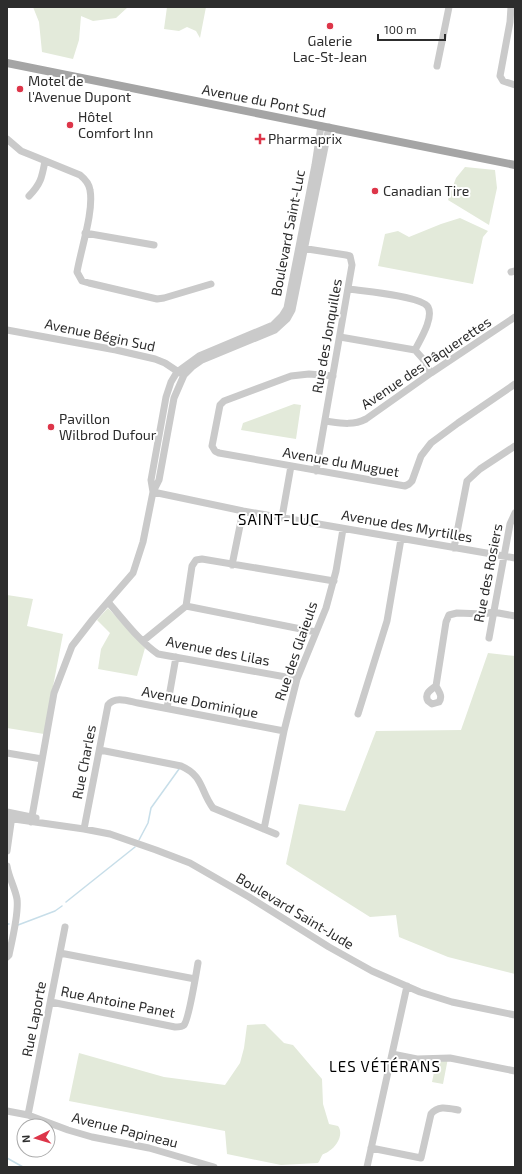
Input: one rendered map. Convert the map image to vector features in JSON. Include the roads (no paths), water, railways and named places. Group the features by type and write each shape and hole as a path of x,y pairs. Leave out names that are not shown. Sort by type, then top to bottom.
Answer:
{"main road":[{"name":"Avenue du Pont Sud","path":"7,58 121,80 364,132 515,160"},
{"name":"Avenue du Pont Sud","path":"7,63 515,165"}],"street":[{"path":"437,66 449,7"},
{"path":"513,9 500,76 503,82 515,85"},
{"name":"Boulevard Saint-Luc","path":"31,819 54,693 72,646 133,573 144,542 153,492 151,480 166,397 171,382 181,373 188,362 273,325 278,321 287,308 302,248 315,165 325,127"},
{"path":"7,139 21,150 80,175 86,179 90,188 91,200 77,272 82,281 157,299 211,284"},
{"path":"29,196 37,189 41,182 45,161"},
{"path":"85,233 154,245"},
{"name":"Rue des Jonquilles","path":"302,248 350,256 352,265 316,471"},
{"path":"349,288 404,297 424,303 429,308 430,315 428,324 415,350"},
{"name":"Avenue des Pâquerettes","path":"325,420 350,424 358,423 366,419 430,373 515,317"},
{"name":"Avenue Bégin Sud","path":"7,330 116,350 155,359 165,363 181,373"},
{"path":"340,337 415,350 423,359 430,373"},
{"name":"Avenue du Muguet","path":"333,376 309,374 291,376 224,401 220,405 212,446 215,451 316,471 405,486 412,481 421,456 431,443 458,423 514,388"},
{"path":"454,548 467,481 480,469 515,446"},
{"path":"282,518 291,466"},
{"name":"Avenue des Myrtilles","path":"153,492 243,511 515,558"},
{"path":"232,565 243,511"},
{"name":"Rue des Rosiers","path":"489,638 503,556 510,524 515,513"},
{"name":"Rue des Glaieuls","path":"264,829 284,731 297,679 326,608 334,581 344,528"},
{"path":"358,714 387,621 401,539"},
{"path":"143,641 186,606 192,566 196,560 202,559 334,581"},
{"name":"Avenue des Lilas","path":"108,602 143,641 158,654 297,679"},
{"path":"186,606 316,632"},
{"path":"436,686 446,622 449,616 457,613 484,614 493,612 515,616"},
{"path":"166,708 176,657"},
{"name":"Avenue Dominique","path":"111,701 117,699 284,731"},
{"name":"Rue Charles","path":"84,829 108,706 111,701"},
{"path":"100,750 181,766 191,770 196,775 209,803 213,808 276,834"},
{"path":"7,753 42,759"},
{"path":"7,851 10,816"},
{"name":"Boulevard Saint-Jude","path":"10,816 110,834 156,850 190,864 249,897 372,972 420,992 452,1002 515,1015"},
{"path":"7,866 8,876 17,900 10,929 9,955 7,957"},
{"name":"Rue Laporte","path":"28,1115 66,927"},
{"path":"60,952 195,979 198,963"},
{"name":"Rue Antoine Panet","path":"50,1002 175,1028 184,1025 195,979"},
{"path":"367,1167 407,986"},
{"path":"392,1054 417,1059 450,1058 515,1071"},
{"path":"371,1148 422,1158 431,1114 440,1108 458,1110"},
{"name":"Avenue Papineau","path":"7,1111 28,1115 80,1134 155,1150 214,1167"}],"waterway":[{"path":"139,840 148,823 151,808 179,769"},
{"path":"66,902 135,847"},
{"path":"18,925 55,911 62,906"},
{"path":"7,1158 23,1167"}],"place":[{"name":"Galerie Lac-St-Jean","path":"330,26"},
{"name":"Motel de l'Avenue Dupont","path":"20,89"},
{"name":"Hôtel Comfort Inn","path":"70,125"},
{"name":"Pharmaprix","path":"260,139"},
{"name":"Canadian Tire","path":"375,191"},
{"name":"Pavillon Wilbrod Dufour","path":"51,427"}],"district":[{"name":"SAINT-LUC","path":"279,520"},
{"name":"LES VÉTÉRANS","path":"385,1067"}]}
